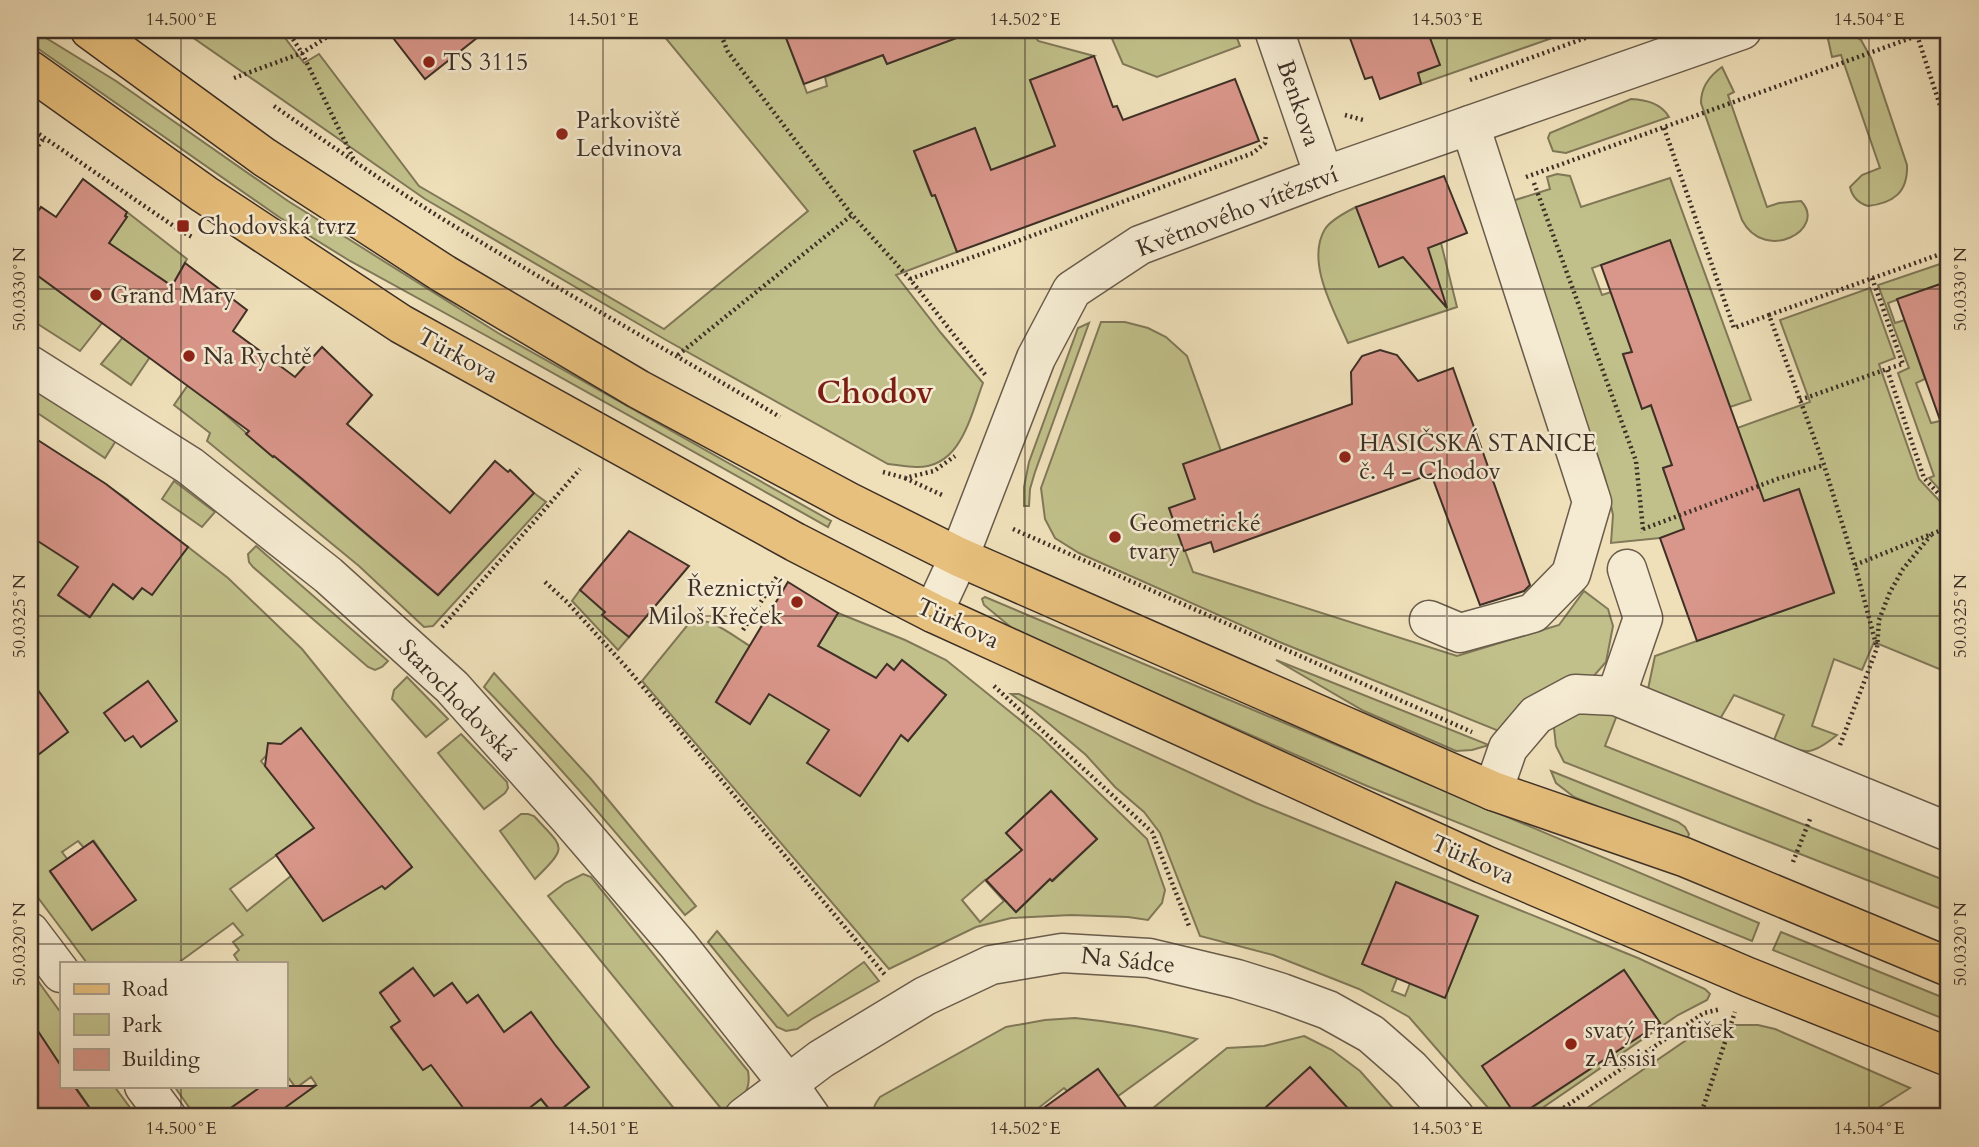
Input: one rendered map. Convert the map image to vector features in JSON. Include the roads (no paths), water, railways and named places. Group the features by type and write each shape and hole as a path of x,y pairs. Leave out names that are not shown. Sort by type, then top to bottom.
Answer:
{"main road":[{"path":"90,30 264,156 444,274 638,389 959,558 1493,791 1684,857 1949,967"},
{"name":"Türkova","path":"30,70 204,194 401,324 795,542 933,612 1483,864 1748,977 1949,1057"}],"street":[{"name":"Benkova","path":"1274,30 1324,176"},
{"name":"Květnového vítězství","path":"933,612 978,512 1036,358 1072,290 1140,245 1324,176 1742,30"},
{"path":"1429,620 1460,633 1533,613 1571,574 1592,502 1470,125"},
{"name":"Starochodovská","path":"30,365 190,466 328,575 452,687 678,945 811,1117"},
{"path":"1616,696 1643,618 1628,569"},
{"path":"1493,791 1508,748 1536,715 1575,694 1616,696 1949,832"},
{"path":"30,932 60,972"},
{"name":"Na Sádce","path":"744,1117 821,1059 925,996 991,965 1062,953 1149,958 1237,979 1328,1010 1371,1034 1410,1069 1455,1117"},
{"path":"145,1088 167,1117"}],"place":[{"name":"TS 3115","path":"429,62"},
{"name":"Parkoviště Ledvinova","path":"562,134"},
{"name":"Chodovská tvrz","path":"183,226"},
{"name":"Grand Mary","path":"96,295"},
{"name":"Na Rychtě","path":"189,356"},
{"name":"HASIČSKÁ STANICE č. 4 - Chodov","path":"1345,457"},
{"name":"Geometrické tvary","path":"1115,537"},
{"name":"Řeznictví Miloš Křeček","path":"797,602"},
{"name":"svatý František z Assisi","path":"1571,1044"}],"district":[{"name":"Chodov","path":"875,392"}]}
